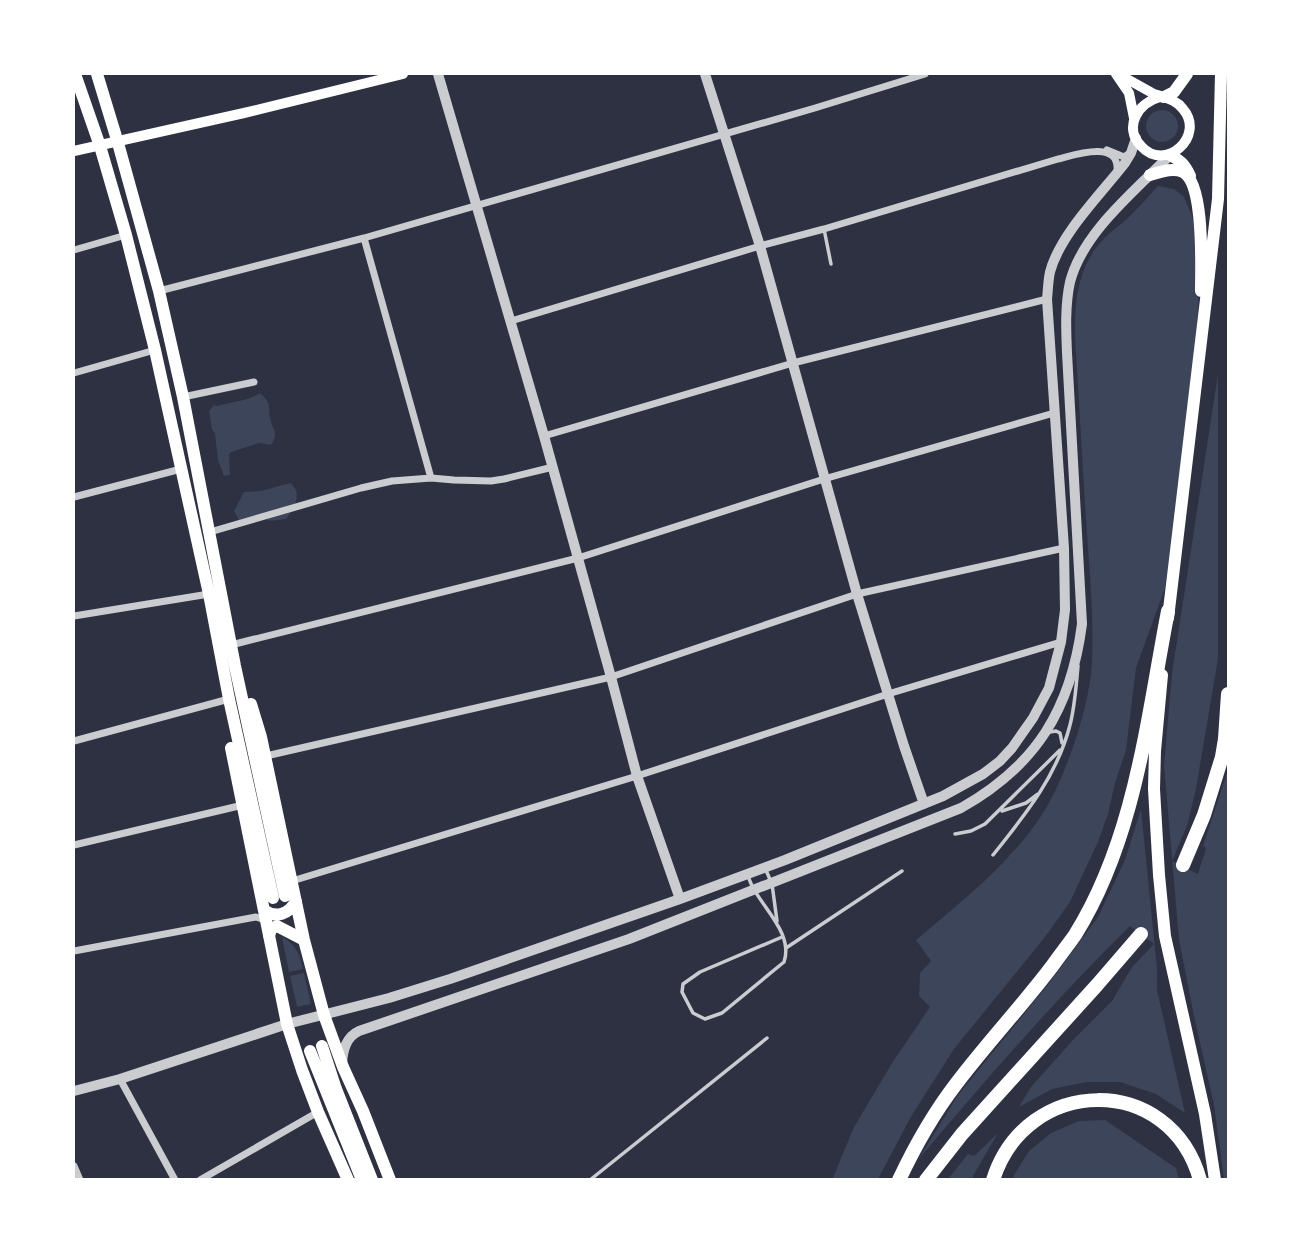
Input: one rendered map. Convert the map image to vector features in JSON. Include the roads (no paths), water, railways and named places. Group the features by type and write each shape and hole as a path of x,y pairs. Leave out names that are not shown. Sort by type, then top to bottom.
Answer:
{"highway":[{"path":"899,1180 936,1111 1037,986 1074,937 1094,902 1115,853 1133,794 1168,611"},
{"path":"1182,865 1203,815 1224,748 1228,694"},
{"path":"926,1180 962,1134 1141,934"},
{"path":"993,1180 1004,1152 1028,1125 1064,1105 1098,1100 1132,1105 1159,1119 1182,1140 1191,1154 1200,1180"}],"main road":[{"path":"75,74 126,235 155,350 209,594 229,699 289,911 282,915 272,915 266,922"},
{"path":"97,74 159,291 183,397 284,898 304,940 324,1015 342,1067 363,1111 390,1180"},
{"path":"74,151 118,143 403,74"},
{"path":"1117,74 1154,94 1173,100 1183,109 1189,120 1188,137 1178,150 1170,155"},
{"path":"1117,74 1129,93 1134,130 1140,145 1154,155 1170,155 1180,160 1186,167 1193,186 1200,214 1202,342"},
{"path":"1134,122 1139,108 1174,92 1188,74"},
{"path":"1215,1180 1205,1114 1166,936 1155,831 1154,777 1168,611 1218,200 1221,74"},
{"path":"1150,175 1175,170 1183,172 1190,178 1193,186"},
{"path":"236,666 266,756 292,881 284,898"},
{"path":"229,699 229,736 287,1024 318,1112 348,1180"},
{"path":"266,922 282,927 304,940"},
{"path":"362,1180 316,1048 336,1089 372,1180"}],"street":[{"path":"438,74 553,467 637,776 680,900"},
{"path":"705,74 760,246 857,594 924,804"},
{"path":"159,291 364,238 925,74"},
{"path":"1071,679 1062,691 1056,693 1052,688 1065,610 1064,548 1047,299 1051,269 1063,242 1115,176 1131,153 1136,138"},
{"path":"511,321 1058,159 1096,150 1109,149 1124,157 1131,153"},
{"path":"1096,150 1108,153 1115,159 1118,167 1115,176"},
{"path":"342,1067 345,1046 352,1035 359,1031 629,939 961,808 990,791 1021,763 1043,736 1066,696 1080,638 1082,607 1066,338 1070,284 1077,262 1103,223 1170,155"},
{"path":"74,250 126,235"},
{"path":"364,238 431,478"},
{"path":"544,436 793,363 1047,299"},
{"path":"74,373 155,350"},
{"path":"183,397 254,382"},
{"path":"1052,387 1055,397 1061,400 1066,397 1068,390"},
{"path":"231,645 578,558 824,478 1054,413 1061,406 1068,390"},
{"path":"1054,413 1062,417 1071,432"},
{"path":"1055,433 1058,422 1062,421 1071,432"},
{"path":"210,532 392,481 431,478 491,481 553,467"},
{"path":"74,497 181,469"},
{"path":"266,756 611,677 857,594 1064,548"},
{"path":"74,617 209,594"},
{"path":"292,881 637,776 888,694 1061,642"},
{"path":"74,1091 120,1079 287,1024 450,979 680,900 924,804 963,787 1000,761 1039,708 1054,674"},
{"path":"74,741 229,699"},
{"path":"1039,708 1047,702 1053,703 1056,708 1054,718"},
{"path":"74,845 243,805"},
{"path":"74,951 266,922"},
{"path":"120,1079 175,1180"},
{"path":"200,1180 318,1112"},
{"path":"74,1166 80,1180"}],"lane":[{"path":"824,229 831,264"},
{"path":"993,855 1024,818 1043,790 1056,763 1072,715 1080,638"},
{"path":"992,818 1061,749 1060,733 1051,731 1043,736"},
{"path":"955,834 978,828 1004,810 1026,803 1043,790"},
{"path":"765,868 772,884 777,923 786,948 786,958 722,1013 705,1018 693,1013 682,992 683,984 700,972 782,937"},
{"path":"786,948 902,872"},
{"path":"747,874 754,891 777,923"},
{"path":"590,1180 767,1038"}]}
